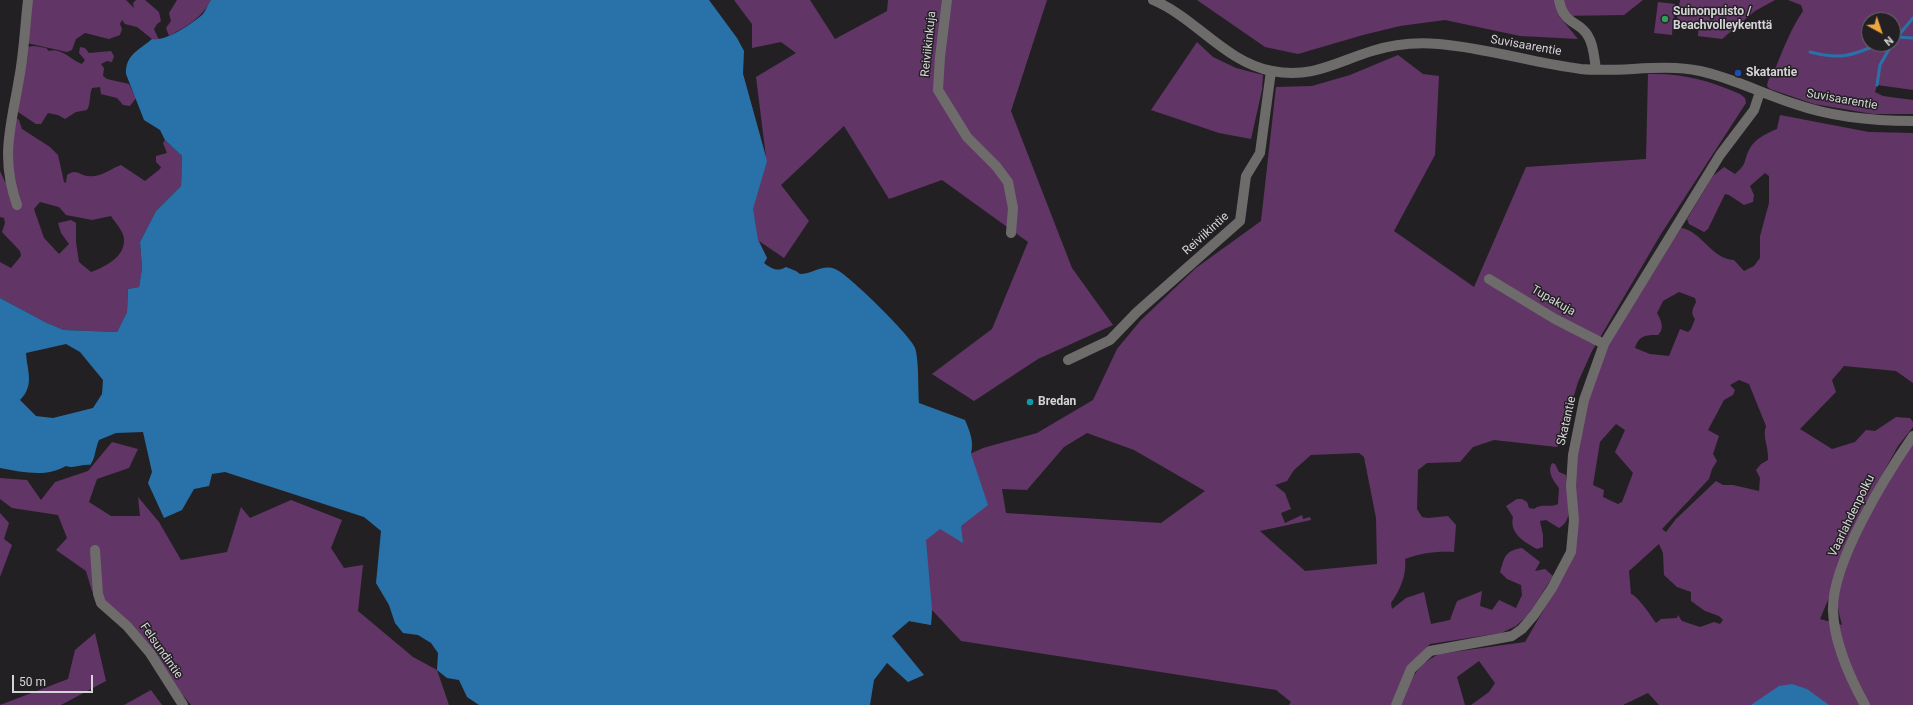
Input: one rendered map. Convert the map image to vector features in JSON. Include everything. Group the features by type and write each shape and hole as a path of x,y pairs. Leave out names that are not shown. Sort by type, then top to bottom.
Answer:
{"street":[{"path":"17,205 5,178 2,165 4,140 19,81 28,0"},
{"name":"Reiviikinkuja","path":"947,0 940,57 938,90 967,137 996,166 1008,182 1013,208 1011,234"},
{"name":"Suvisaarentie","path":"1153,0 1179,14 1237,57 1271,71 1287,74 1319,71 1372,51 1396,44 1412,43 1460,46 1548,64 1596,69 1686,69 1718,75 1797,105 1840,115 1873,120 1913,121"},
{"path":"1559,0 1566,18 1587,34 1592,44 1596,69"},
{"name":"Reiviikintie","path":"1068,360 1110,340 1137,312 1240,221 1246,176 1260,153 1271,71"},
{"name":"Skatantie","path":"1396,705 1411,669 1430,651 1512,636 1522,629 1534,615 1552,588 1571,552 1574,520 1571,486 1573,455 1584,400 1604,344 1720,154 1754,110 1760,92"},
{"name":"Tupakuja","path":"1489,279 1555,319 1604,344"},
{"name":"Vaarlahdenpolku","path":"1865,705 1852,682 1836,632 1832,610 1842,563 1871,504 1894,464 1913,436"},
{"name":"Felsundintie","path":"95,550 98,594 101,603 128,626 150,653 183,705"}],"shaded area":[{"path":"30,0 126,0 134,8 133,3 136,0 145,0 159,12 161,21 154,29 159,40 152,39 137,27 125,24 122,20 120,24 122,29 120,35 109,39 85,33 76,39 72,50 67,52 27,43"},
{"path":"177,0 211,0 198,17 188,25 169,36 166,28 171,21 169,13"},
{"path":"734,0 810,0 835,39 887,11 888,0 1047,0 1011,111 1072,268 1113,325 1038,359 974,401 932,374 992,329 1028,242 942,180 889,199 844,126 781,185 809,221 784,258 759,241 767,258 760,270 691,82 743,74 766,157 756,77 796,53 781,42 752,48 752,24"},
{"path":"1197,0 1643,0 1624,15 1559,16 1578,39 1520,36 1445,20 1400,26 1298,54 1265,47"},
{"path":"1680,0 1775,0 1755,11 1722,39 1698,36 1700,7 1699,20 1694,26 1683,25 1677,18"},
{"path":"1788,0 1913,0 1913,90 1877,85 1875,92 1883,96 1913,100 1913,114 1873,114 1814,104 1770,89 1767,86 1770,76 1776,67 1791,31 1803,11 1801,5"},
{"name":"Suinonpuisto / Beachvolleykenttä","path":"1658,2 1675,4 1672,35 1654,33"},
{"path":"1197,42 1213,57 1236,68 1263,75 1262,90 1251,139 1219,133 1151,110"},
{"path":"34,46 46,48 49,51 53,50 62,52 82,64 85,60 79,53 80,47 85,48 89,53 111,51 114,56 112,62 107,61 101,64 104,68 103,76 107,79 129,84 136,98 130,106 123,105 117,98 101,94 100,87 92,88 87,110 76,112 65,119 58,115 48,113 41,124 36,124 15,110 27,47"},
{"path":"1398,55 1423,74 1439,76 1435,155 1394,231 1474,287 1526,167 1646,159 1648,74 1695,78 1729,89 1745,98 1746,103 1661,234 1592,351 1578,382 1560,443 1557,447 1494,440 1473,447 1460,462 1427,463 1418,470 1417,509 1422,517 1428,518 1448,516 1456,525 1454,552 1429,553 1405,559 1404,577 1400,588 1391,603 1392,609 1406,598 1424,592 1431,624 1450,620 1457,601 1482,591 1480,606 1492,610 1499,600 1516,608 1522,595 1521,585 1507,579 1500,572 1504,559 1508,553 1522,548 1540,562 1535,571 1545,569 1553,576 1529,614 1516,626 1501,633 1430,644 1410,664 1391,705 1289,705 1291,702 1276,690 961,641 932,610 931,625 909,621 905,625 898,559 950,463 983,448 1037,433 1093,400 1117,349 1141,320 1196,268 1261,221 1276,87 1312,86 1350,75","holes":["1087,433 1134,450 1205,491 1161,523 1006,513 1002,489 1027,490 1064,447","1359,453 1364,457 1376,518 1377,564 1305,571 1260,531 1311,520 1310,517 1303,519 1302,515 1285,523 1281,513 1291,509 1285,493 1275,485 1287,481 1294,470 1311,455"]},
{"path":"1780,115 1869,132 1913,133 1913,383 1896,371 1844,366 1832,380 1836,392 1800,429 1832,449 1855,442 1866,430 1875,431 1896,417 1910,418 1913,422 1913,427 1898,446 1876,486 1820,619 1842,625 1837,598 1844,573 1871,513 1913,443 1913,705 1659,705 1648,693 1623,705 1471,705 1489,692 1495,683 1479,661 1457,677 1465,705 1400,705 1414,675 1423,664 1439,654 1525,642 1568,568 1576,548 1573,486 1576,460 1588,396 1608,346 1681,228 1695,234 1719,255 1734,260 1744,271 1754,266 1760,258 1760,236 1769,203 1769,176 1765,173 1750,186 1754,195 1753,202 1744,205 1725,194 1708,229 1704,232 1689,224 1687,219 1713,176 1724,167 1735,174 1744,165 1751,146 1757,140 1777,129","holes":["1679,292 1695,298 1696,302 1692,313 1695,319 1691,329 1688,332 1680,329 1669,356 1650,354 1635,348 1641,338 1658,335 1660,333 1662,324 1657,313 1663,301","1739,380 1749,384 1766,426 1765,434 1768,460 1761,464 1756,470 1760,478 1759,491 1733,485 1723,485 1716,481 1676,519 1666,532 1662,529 1709,479 1712,469 1717,461 1713,454 1719,436 1708,430 1724,400 1733,395 1735,390 1730,385","1616,424 1625,430 1615,452 1633,473 1622,502 1618,504 1603,497 1604,490 1593,485 1600,442","1659,544 1663,553 1664,575 1677,587 1691,592 1691,601 1705,611 1719,616 1723,620 1720,624 1714,622 1700,627 1682,621 1678,615 1677,618 1661,619 1656,623 1634,595 1631,594 1629,571"]},
{"path":"14,116 19,120 22,129 50,147 58,155 64,182 66,183 67,175 73,172 78,172 88,176 97,176 121,165 145,181 161,167 156,162 156,156 167,153 163,143 165,140 182,156 181,186 156,211 140,242 142,268 139,287 128,289 127,312 117,332 64,330 47,323 0,298 0,262 11,268 21,256 20,251 2,232 5,223 4,218 0,217 0,171 5,182 8,179","holes":["40,202 59,207 66,215 92,220 111,216 123,234 124,241 121,252 113,261 91,272 79,262 76,242 76,223 71,220 58,223 61,233 69,244 59,254 44,238 34,209"]},
{"path":"112,442 138,449 129,468 97,479 89,502 111,516 140,516 138,497 159,522 181,560 227,552 241,507 250,518 291,500 342,520 331,548 344,568 363,565 358,611 413,657 437,670 449,705 191,705 134,636 92,591 86,571 56,550 67,538 58,515 12,508 0,499 0,478 27,480 41,500 55,482 88,471"},
{"path":"1552,463 1555,464 1559,472 1566,475 1569,496 1569,512 1564,524 1559,528 1546,520 1540,521 1543,535 1543,547 1537,549 1523,540 1515,532 1512,523 1513,517 1506,506 1517,499 1522,499 1527,502 1529,508 1534,509 1540,506 1552,506 1558,504 1559,488 1550,473"},
{"path":"0,513 9,523 4,539 12,545 0,577"},
{"path":"95,633 106,681 61,705 0,705 68,679 75,650"},
{"path":"151,690 162,705 124,705"}],"water":[{"path":"211,0 709,0 737,38 744,51 743,74 767,161 753,209 758,240 767,258 764,263 775,269 786,267 800,274 809,273 822,268 835,269 852,281 892,319 915,348 918,367 919,403 965,420 970,433 972,441 971,454 988,505 961,526 963,543 940,529 926,540 932,610 931,625 909,621 892,636 924,675 908,682 887,663 874,680 870,705 479,705 467,697 459,680 447,678 437,670 438,653 431,643 418,635 403,633 395,623 389,605 376,583 381,531 364,517 225,472 212,474 209,486 194,489 182,510 164,518 148,483 152,472 143,432 116,433 99,440 90,465 72,467 66,466 58,470 42,473 0,468 0,298 47,323 64,330 117,332 127,312 128,289 139,287 142,268 140,242 156,211 181,186 182,156 165,140 160,130 144,120 126,74 126,67 130,57 152,39 164,38 172,35 193,22 203,14","holes":["66,344 80,352 103,380 102,394 93,408 53,418 36,416 20,400 25,394 29,383 26,353"]},
{"path":"1792,684 1807,689 1829,705 1751,705 1779,686"}],"waterway":[{"path":"1901,32 1913,18"},
{"path":"1901,37 1913,38"},
{"path":"1810,52 1830,56 1845,56 1861,51"},
{"path":"1877,85 1880,65 1887,52"}],"place":[{"name":"Suinonpuisto / Beachvolleykenttä","path":"1665,19"},
{"name":"Skatantie","path":"1738,73"},
{"name":"Bredan","path":"1030,402"}]}
